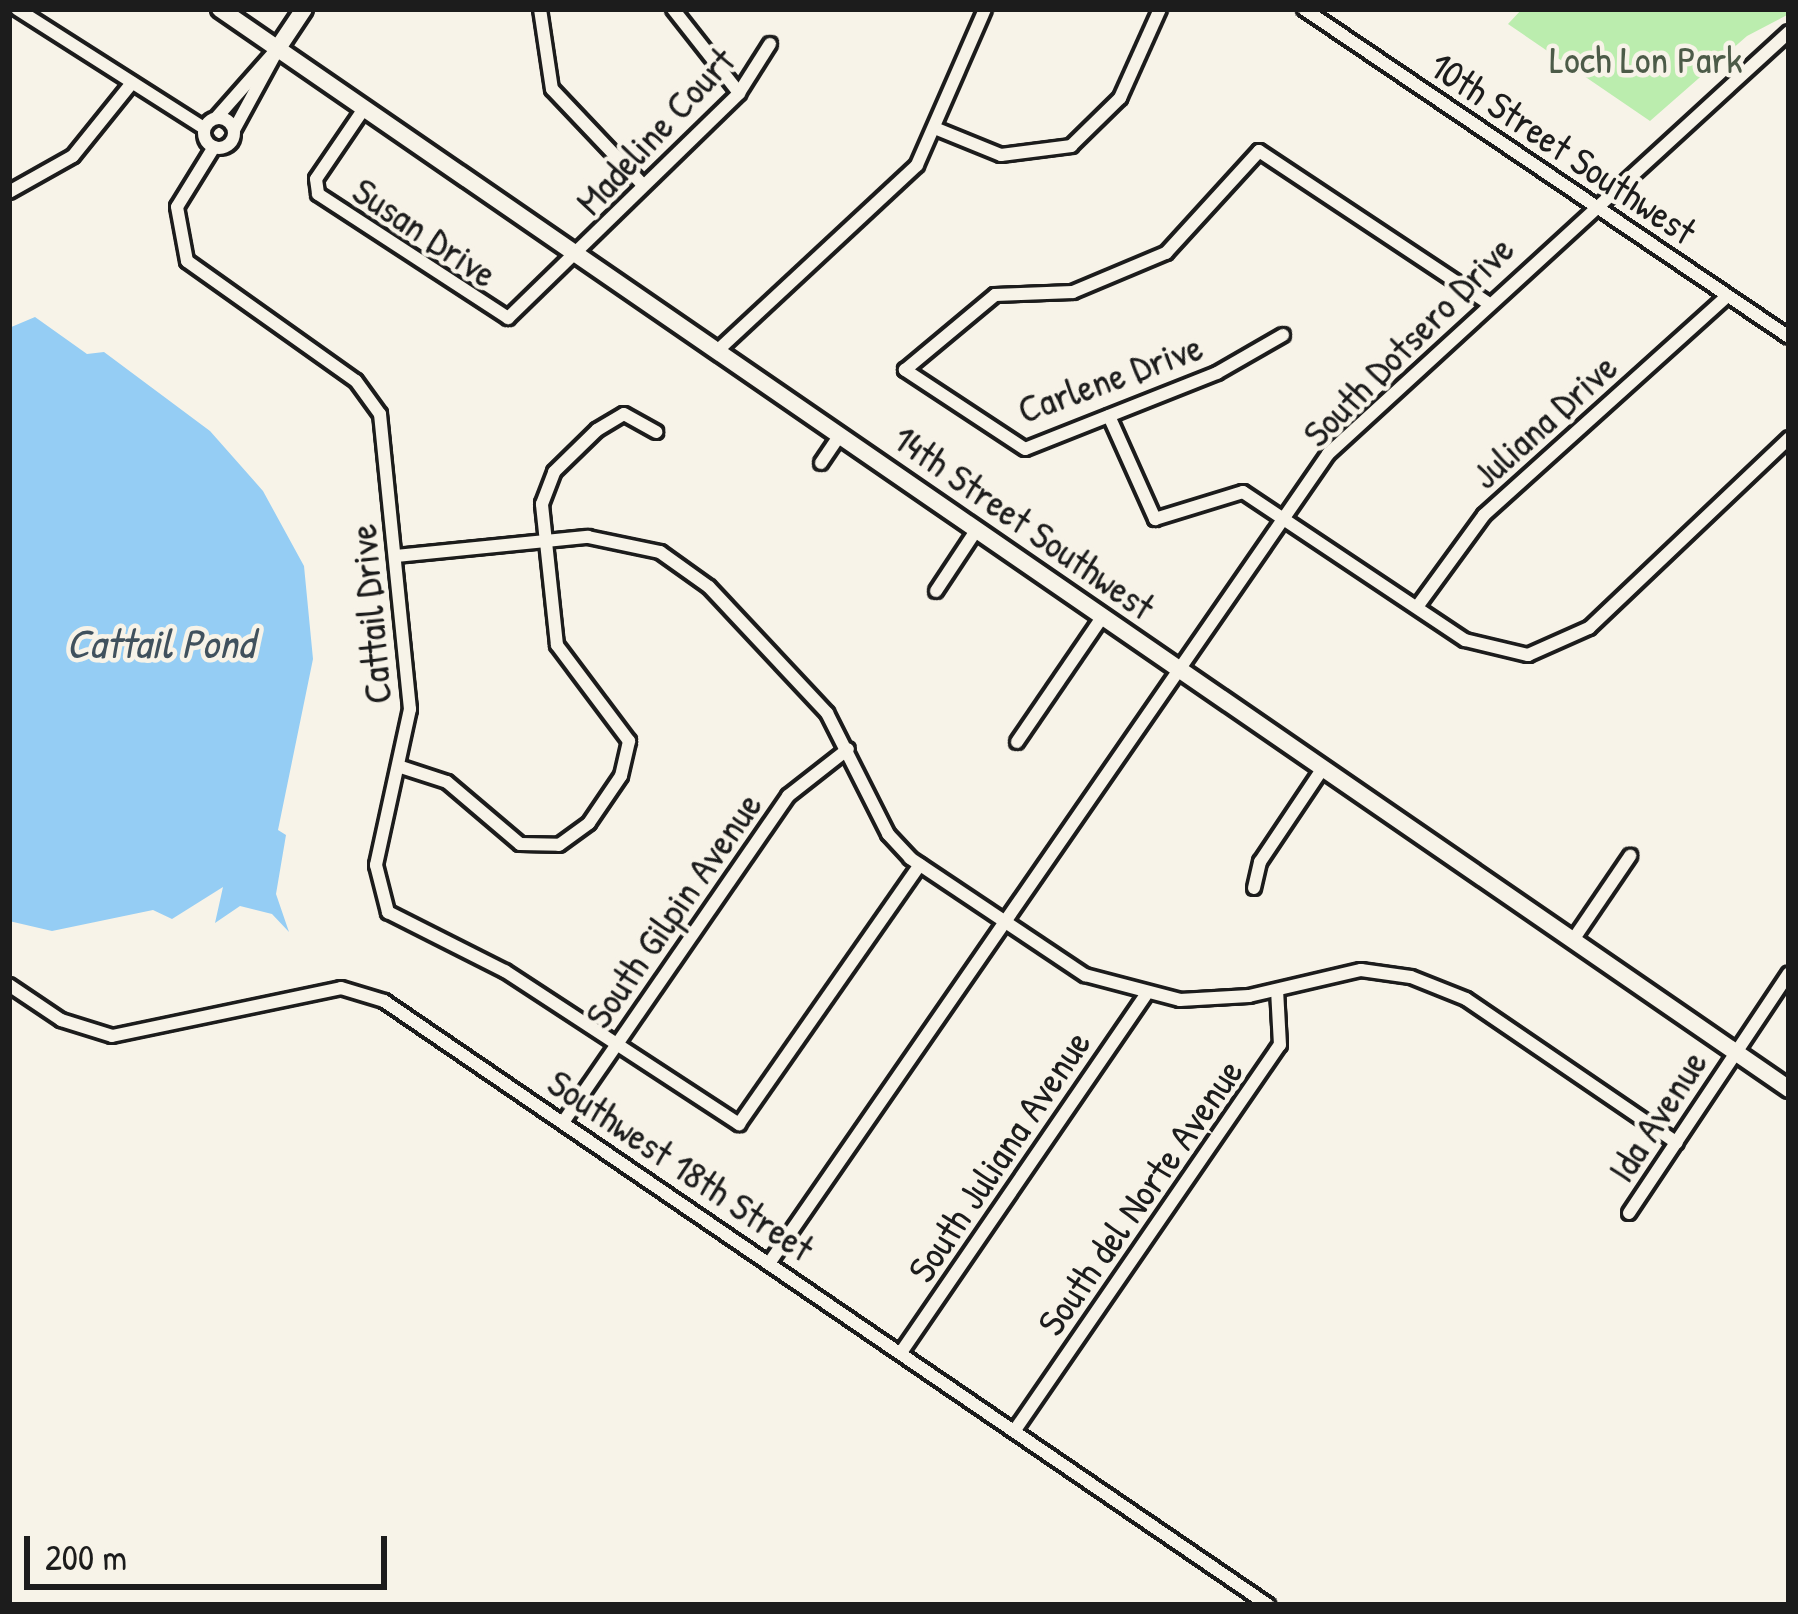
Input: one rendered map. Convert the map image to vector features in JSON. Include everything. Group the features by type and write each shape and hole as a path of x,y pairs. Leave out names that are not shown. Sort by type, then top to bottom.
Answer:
{"main road":[{"name":"14th Street Southwest","path":"220,9 1789,1089"},
{"path":"278,48 304,9"}],"street":[{"path":"17,9 204,128 214,147"},
{"path":"540,9 552,89 642,184"},
{"path":"673,9 739,93"},
{"path":"717,351 917,165 937,129 985,9"},
{"path":"937,129 1001,155 1071,146 1120,98 1160,9"},
{"name":"10th Street Southwest","path":"1304,9 1789,338"},
{"name":"South Dotsero Drive","path":"770,1262 1328,454 1592,204 1789,32"},
{"name":"Madeline Court","path":"580,256 642,184 739,93 770,44"},
{"path":"204,128 278,48"},
{"path":"217,117 235,130 278,48"},
{"path":"9,192 73,156 132,83"},
{"name":"Susan Drive","path":"365,107 316,179 322,199 501,318 580,256"},
{"name":"Cattail Drive","path":"235,130 229,145 214,147 177,206 180,247 205,278 372,396 396,556 410,710 376,865 380,902 617,1043"},
{"name":"Carlene Drive","path":"1283,335 1108,416 1016,448 906,367 994,295 1072,292 1166,253 1256,152 1486,302"},
{"name":"Juliana Drive","path":"1418,607 1484,515 1727,296"},
{"path":"401,767 446,782 514,840 543,848 580,832 621,776 628,736 556,645 543,543 546,490 565,457 624,414 656,432"},
{"path":"1108,416 1155,519 1239,490 1497,653 1561,647 1789,438"},
{"path":"821,464 840,435"},
{"path":"936,591 977,529"},
{"path":"396,556 616,538 674,560 812,696 848,749 887,834 920,865 1085,975 1145,996 1277,990 1361,970 1434,984 1677,1143"},
{"path":"1017,742 1102,616"},
{"name":"South Gilpin Avenue","path":"564,1121 802,779 848,749"},
{"path":"1254,888 1260,862 1323,768"},
{"path":"1574,940 1630,856"},
{"path":"617,1043 743,1122 920,865"},
{"name":"Ida Avenue","path":"1629,1213 1789,973"},
{"name":"Southwest 18th Street","path":"9,985 61,1020 112,1036 363,991 564,1121 1268,1605"},
{"name":"South del Norte Avenue","path":"1015,1430 1280,1046 1277,990"},
{"name":"South Juliana Avenue","path":"902,1351 1145,996"}],"green space":[{"name":"Loch Lon Park","path":"1522,9 1789,9 1789,14 1747,36 1650,121 1508,24"}],"water":[{"name":"Cattail Pond","path":"35,317 87,354 104,352 210,431 263,491 304,566 313,659 278,830 286,835 276,894 289,932 272,914 240,906 215,923 223,887 172,919 153,910 52,931 9,921 9,328"}]}
